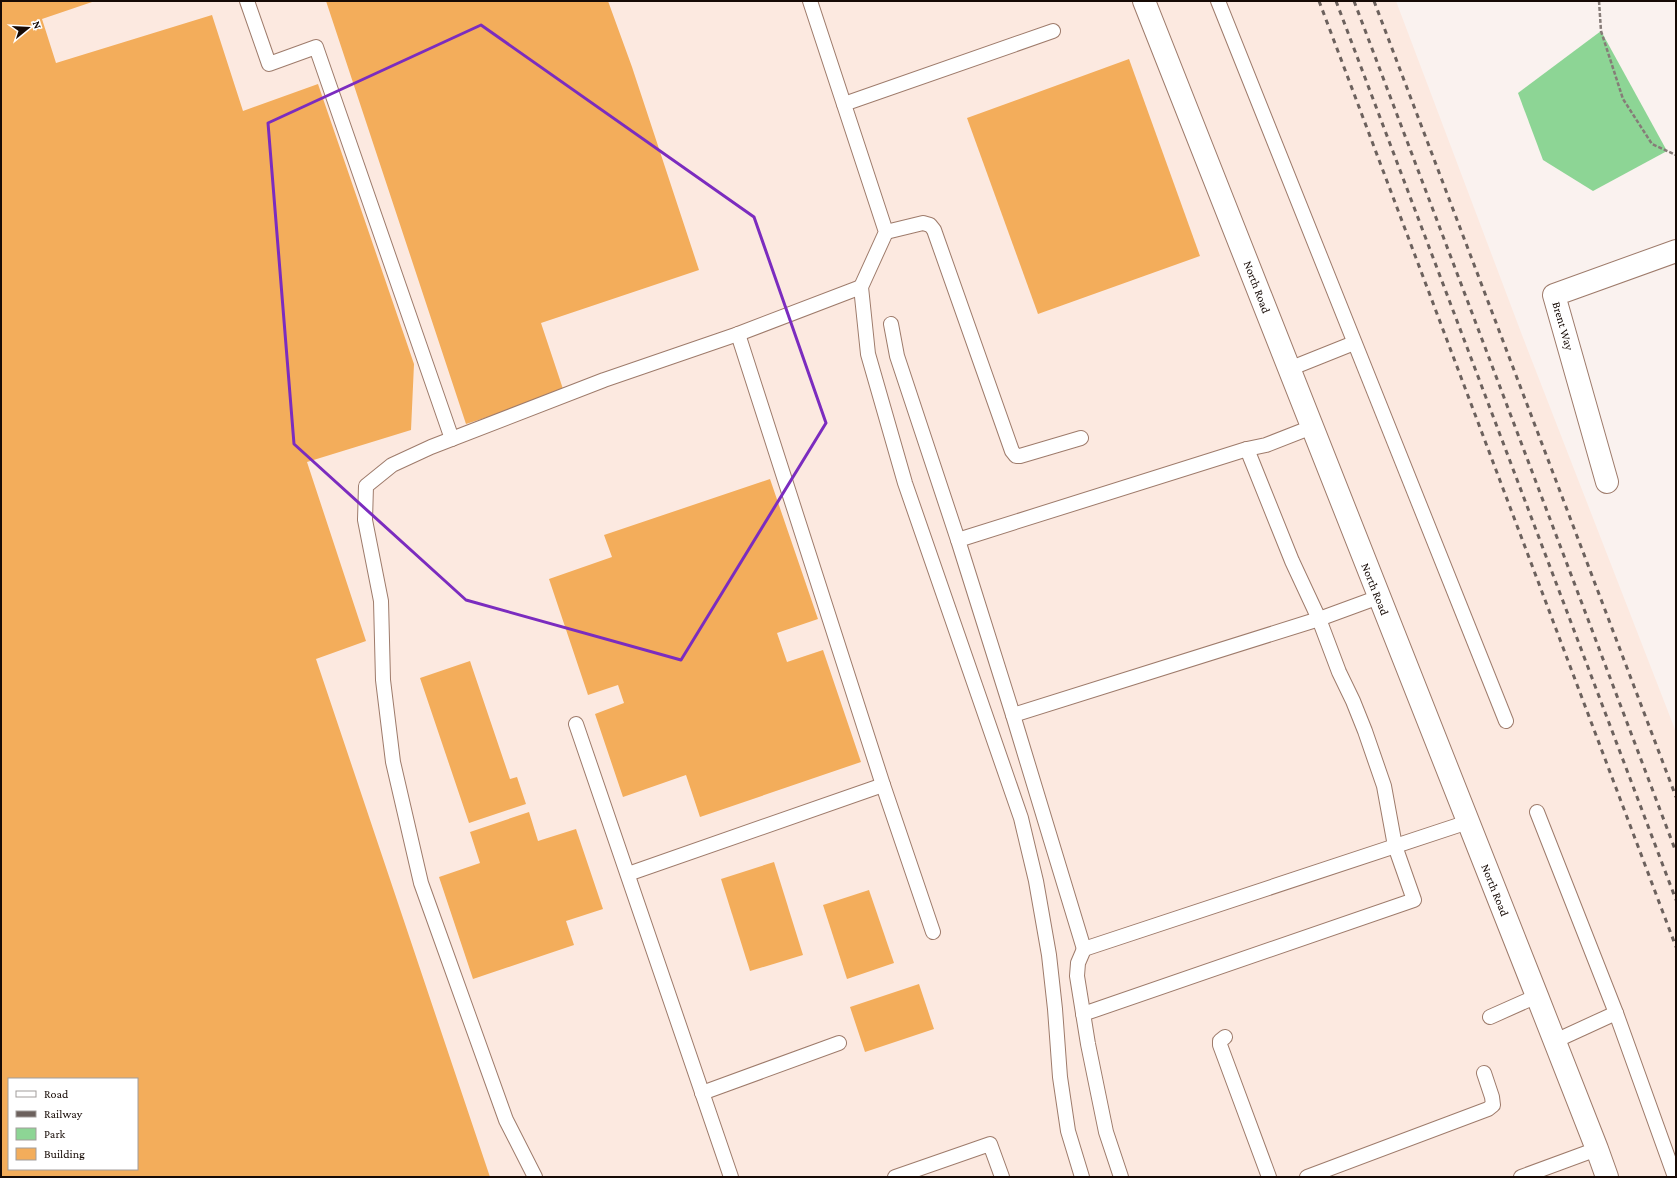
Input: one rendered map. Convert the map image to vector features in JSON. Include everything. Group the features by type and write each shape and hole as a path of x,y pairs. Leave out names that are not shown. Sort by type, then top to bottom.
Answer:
{"street":[{"name":"North Road","path":"1144,1 1555,1041 1597,1149 1606,1177"},
{"name":"Brent Way","path":"1607,482 1554,295 1676,251"}],"lane":[{"path":"248,1 269,64 316,47 452,439"},
{"path":"810,1 886,232 861,287 868,354 904,483 1021,818 1036,881 1049,955 1060,1077 1068,1131 1082,1177"},
{"path":"1218,1 1506,722"},
{"path":"844,104 1053,31"},
{"path":"886,232 923,223 930,225 934,230 1012,451 1016,456 1080,438"},
{"path":"535,1177 506,1120 421,883 393,762 383,680 381,601 365,520 366,486 392,465 452,439 604,380 738,334 861,287"},
{"path":"891,324 897,356 958,540 1084,949 1078,963 1077,976 1083,1014 1106,1132 1121,1177"},
{"path":"738,334 883,785 933,932"},
{"path":"1289,369 1354,343"},
{"path":"958,540 1247,449 1266,445 1312,427"},
{"path":"1083,1014 1414,900 1395,846 1384,786 1353,701 1339,672 1319,619 1292,560 1247,449"},
{"path":"1013,715 1319,619 1379,597"},
{"path":"576,724 731,1177"},
{"path":"628,874 883,785"},
{"path":"1537,812 1616,1013 1675,1177"},
{"path":"1084,949 1468,822"},
{"path":"1490,1017 1537,996"},
{"path":"1555,1041 1616,1013"},
{"path":"1225,1037 1220,1041 1220,1045 1269,1177"},
{"path":"702,1093 840,1043"},
{"path":"1308,1177 1488,1109 1492,1105 1492,1097 1484,1073"},
{"path":"895,1177 990,1144 1002,1177"},
{"path":"1521,1177 1597,1149"}],"path":[{"path":"1599,1 1601,31 1623,99 1652,144 1676,155"}],"highlighted area":[{"path":"481,25 754,217 826,423 681,660 466,600 294,444 268,123"}],"shaded area":[{"path":"1,1 1396,1 1522,335 1676,732 1676,1177 1,1177"}],"green space":[{"path":"1601,31 1667,151 1593,191 1543,160 1518,93"}],"building":[{"path":"1,1 95,1 42,19 56,63 212,15 243,111 318,84 414,364 411,430 307,462 366,641 316,659 490,1177 1,1177"},
{"path":"326,1 608,1 632,67 699,270 541,323 564,392 466,424"},
{"path":"1129,59 1200,256 1038,314 967,118"},
{"path":"770,479 818,619 777,633 787,662 823,650 861,762 700,817 686,775 623,797 595,714 624,703 618,685 588,695 549,579 612,557 604,535"},
{"path":"470,661 510,779 517,777 526,804 469,823 420,678"},
{"path":"529,812 538,841 576,829 603,909 566,921 574,945 473,979 439,877 480,863 470,832"},
{"path":"774,862 803,955 750,971 721,879"},
{"path":"869,890 894,963 847,979 823,905"},
{"path":"919,984 934,1029 865,1052 850,1007"}],"railway":[{"path":"1319,1 1676,947"},
{"path":"1336,1 1676,900"},
{"path":"1354,1 1676,852"},
{"path":"1374,1 1676,797"}]}
